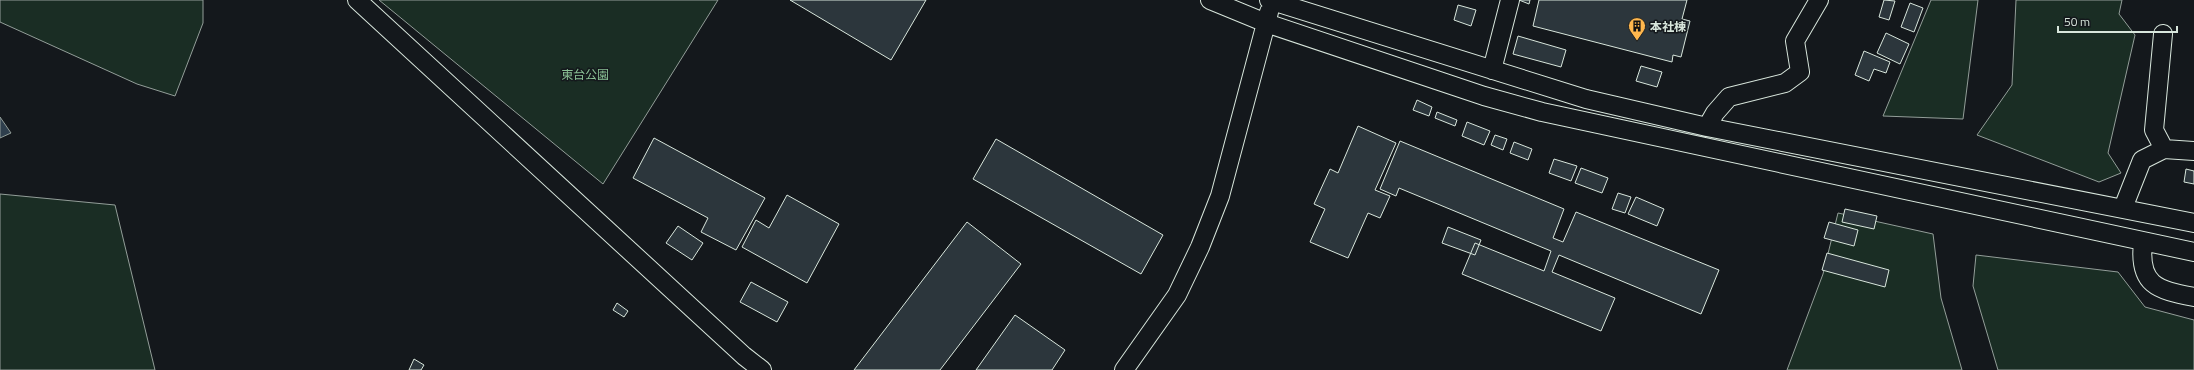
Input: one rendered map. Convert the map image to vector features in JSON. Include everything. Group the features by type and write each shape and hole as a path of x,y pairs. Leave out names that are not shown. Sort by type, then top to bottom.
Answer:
{"street":[{"path":"357,0 744,356 762,370"},
{"path":"1210,0 1266,24 1484,96 1542,112 2194,252"},
{"path":"1124,370 1177,295 1200,247 1220,196 1266,24 1271,0 1586,100 1707,127 2194,223"},
{"path":"1487,68 1499,0"},
{"path":"1487,68 1510,0"},
{"path":"1707,127 1715,113 1729,97 1785,84 1800,72 1795,41 1819,0"},
{"path":"2163,34 2154,130 2164,149"},
{"path":"2123,208 2142,160 2164,149 2194,151"},
{"path":"2143,242 2142,268 2146,276 2168,292 2194,297"}],"green space":[{"path":"0,0 203,0 203,23 175,96 137,84 0,22"},
{"name":"東台公園","path":"379,0 718,0 603,184"},
{"path":"1931,0 1978,0 1963,119 1883,116"},
{"path":"2016,0 2122,0 2119,14 2135,35 2108,153 2121,173 2099,182 1977,135 2012,85"},
{"path":"0,194 115,205 155,370 0,370"},
{"path":"1838,213 1933,234 1941,298 1962,370 1787,370 1823,274"},
{"path":"1976,255 2118,272 2145,307 2194,320 2194,370 1998,370 1973,286"}],"water":[{"path":"0,117 11,133 0,138"}],"building":[{"path":"790,0 926,0 891,60"},
{"path":"1519,0 1530,0 1529,4"},
{"name":"本社棟","path":"1539,0 1687,0 1682,19 1690,21 1681,57 1673,55 1672,62 1533,26"},
{"path":"1884,0 1895,1 1889,20 1879,17"},
{"path":"1910,3 1923,8 1914,32 1901,27"},
{"path":"1458,5 1476,10 1471,26 1454,20"},
{"path":"1886,33 1909,44 1900,64 1877,53"},
{"path":"1518,36 1566,50 1561,67 1513,54"},
{"path":"1864,51 1890,62 1886,73 1874,69 1869,81 1855,75"},
{"path":"1641,66 1662,72 1657,87 1636,81"},
{"path":"1417,100 1432,107 1429,116 1413,110"},
{"path":"1437,112 1457,120 1455,126 1435,118"},
{"path":"1467,122 1490,131 1484,145 1462,136"},
{"path":"1358,126 1396,143 1375,190 1390,196 1380,218 1368,213 1348,258 1310,242 1325,209 1314,204 1330,169 1338,173"},
{"path":"1495,135 1507,139 1503,150 1491,145"},
{"path":"654,138 765,198 736,250 701,232 708,218 633,178"},
{"path":"996,139 1163,235 1141,274 973,179"},
{"path":"1400,141 1564,209 1553,238 1563,242 1576,212 1719,270 1701,314 1559,255 1552,272 1615,298 1601,331 1462,274 1475,243 1544,271 1551,251 1399,188 1396,196 1380,189"},
{"path":"1514,142 1532,149 1528,160 1510,153"},
{"path":"1554,159 1577,166 1571,181 1549,173"},
{"path":"1581,168 1608,178 1602,193 1575,183"},
{"path":"2186,169 2194,171 2194,184 2184,182"},
{"path":"1618,193 1631,197 1625,213 1612,209"},
{"path":"787,195 839,224 807,283 742,247 756,220 769,228"},
{"path":"1636,197 1664,209 1657,226 1628,214"},
{"path":"1845,209 1877,216 1874,229 1842,222"},
{"path":"967,222 1021,264 940,370 854,370"},
{"path":"1829,222 1858,230 1854,246 1824,238"},
{"path":"678,226 703,243 692,260 666,243"},
{"path":"1448,227 1481,240 1475,255 1442,243"},
{"path":"1827,253 1889,270 1885,287 1822,270"},
{"path":"751,282 788,302 777,322 740,302"},
{"path":"617,303 628,311 624,317 613,310"},
{"path":"1015,315 1065,350 1052,370 976,370"},
{"path":"414,359 424,365 421,370 409,370"}],"place":[{"name":"本社棟","path":"1637,41"}]}
